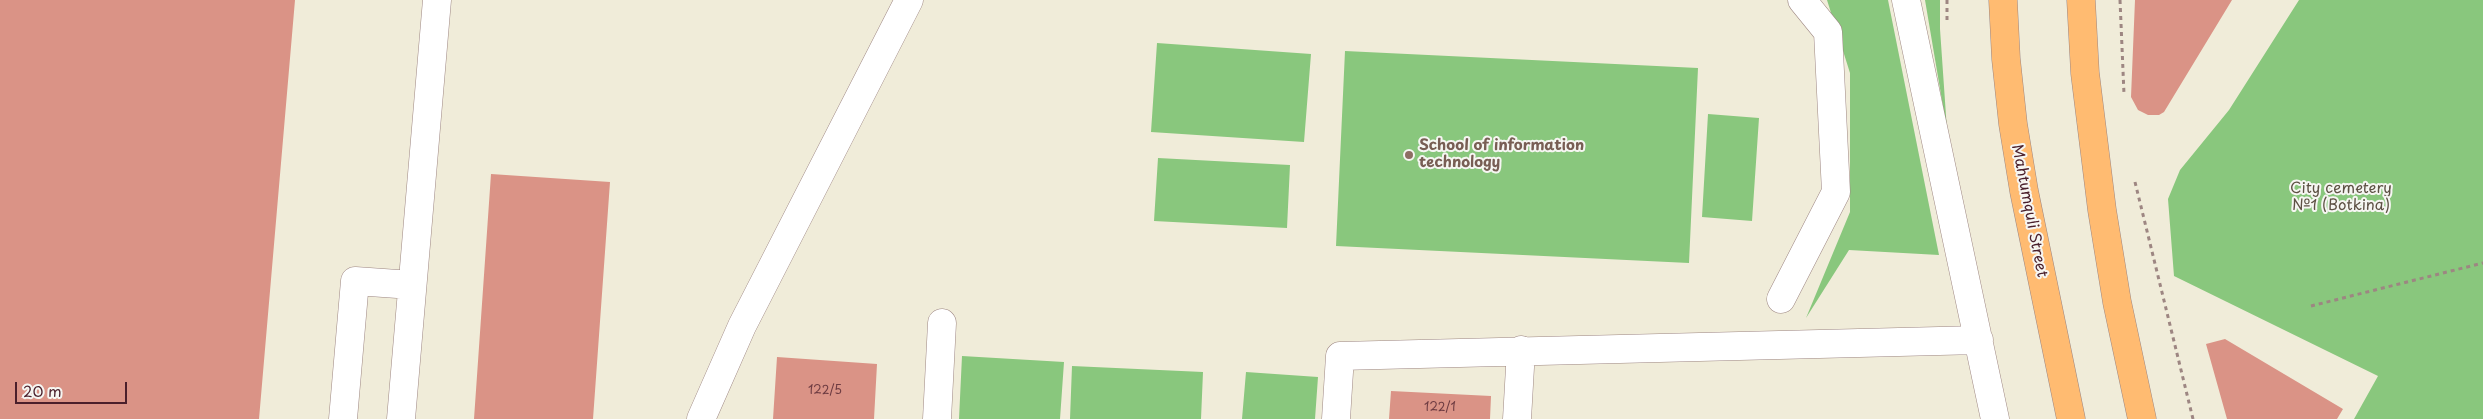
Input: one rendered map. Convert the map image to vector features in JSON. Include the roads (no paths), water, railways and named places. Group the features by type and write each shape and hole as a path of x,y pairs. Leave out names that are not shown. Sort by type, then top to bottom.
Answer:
{"main road":[{"name":"Mahtumquli Street","path":"2003,0 2006,59 2018,153 2071,419"},
{"path":"2081,0 2086,73 2102,210 2117,302 2142,419"}],"lane":[{"path":"400,419 437,0"},
{"path":"701,419 742,326 909,0"},
{"path":"1781,299 1836,192 1828,32 1802,0"},
{"path":"1906,0 1995,419"},
{"path":"343,419 355,281 412,285"},
{"path":"936,419 942,323"},
{"path":"1336,419 1340,356 1979,340"},
{"path":"1517,419 1521,350"}],"place":[{"name":"School of information technology","path":"1409,155"}],"park label":[{"name":"City cemetery №1 (Botkina)","path":"2341,198"}]}
